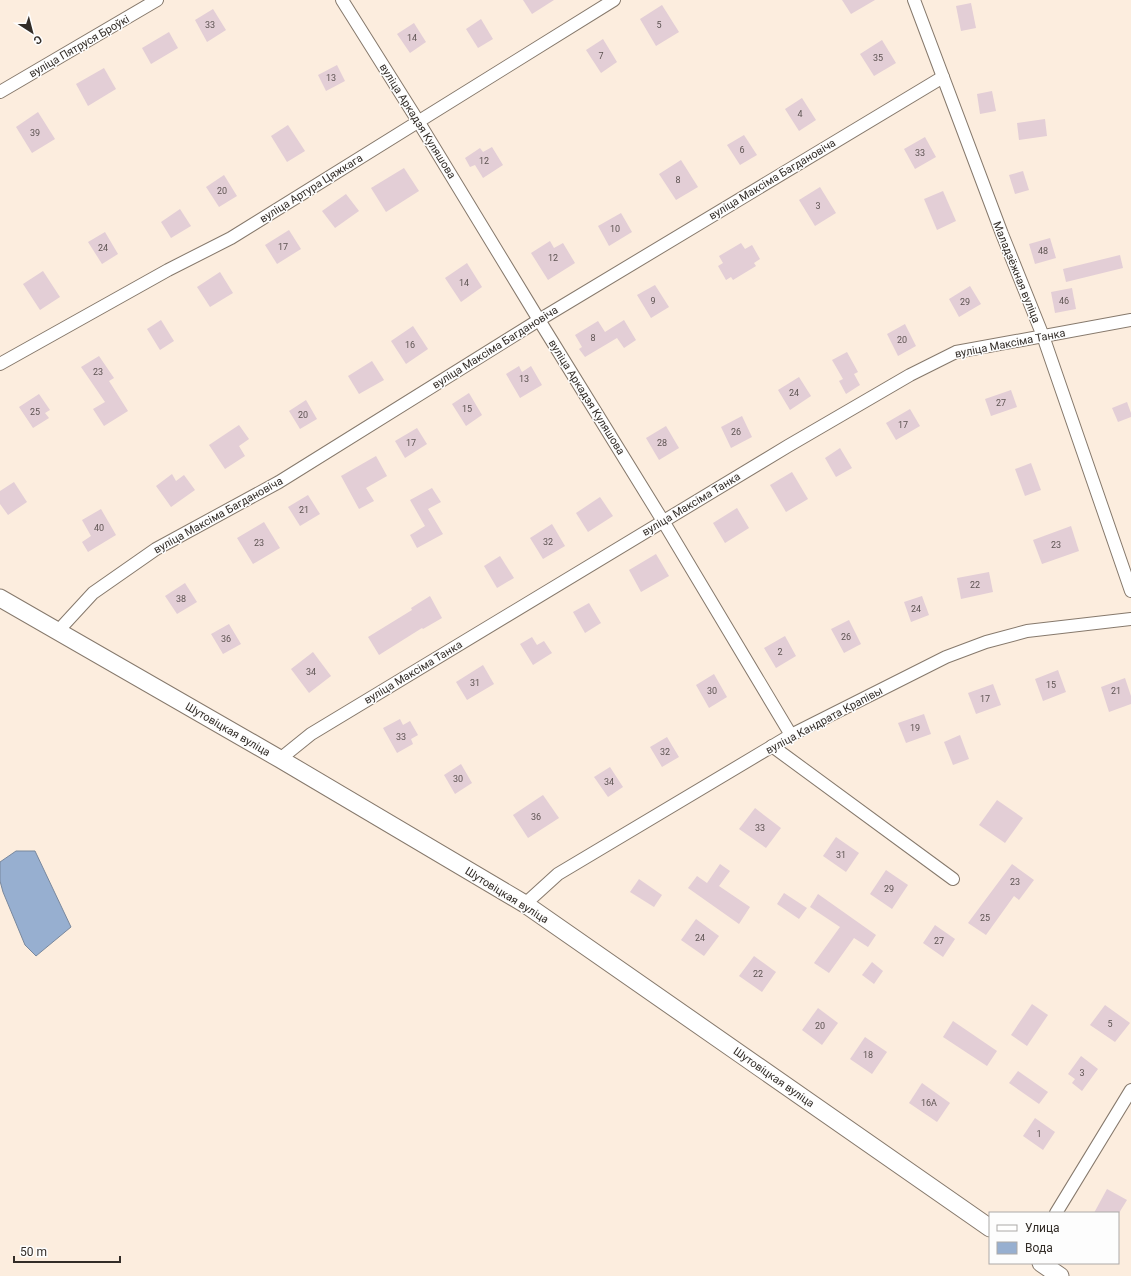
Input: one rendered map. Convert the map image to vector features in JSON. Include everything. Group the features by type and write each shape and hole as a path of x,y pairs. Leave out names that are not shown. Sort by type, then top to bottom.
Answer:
{"main road":[{"name":"Шутовіцкая вуліца","path":"0,598 280,759 525,904 989,1227"},
{"path":"1042,1264 1060,1276"}],"street":[{"name":"вуліца Пятруся Броўкі","path":"0,92 157,0"},
{"name":"вуліца Аркадзя Куляшова","path":"342,0 418,121 663,521 791,735"},
{"name":"вуліца Артура Цяжкага","path":"0,364 168,270 231,238 614,0"},
{"name":"Маладзёжная вуліца","path":"914,0 1002,234 1043,336 1131,591"},
{"name":"вуліца Максіма Багдановіча","path":"58,631 93,593 156,549 279,482 539,320 943,76"},
{"name":"вуліца Максіма Танка","path":"280,759 311,734 788,446 910,375 956,352 1131,320"},
{"name":"вуліца Кандрата Крапівы","path":"525,904 558,874 772,746 946,657 986,642 1026,631 1131,619"},
{"path":"772,746 953,879"},
{"path":"1057,1212 1131,1090"}],"water":[{"path":"16,851 35,851 71,927 36,956 25,945 3,892 0,881 0,862"}],"building":[{"path":"523,0 554,0 532,14"},
{"path":"842,0 875,0 851,14"},
{"path":"971,3 976,28 961,31 956,6"},
{"path":"662,5 679,32 656,46 640,19"},
{"path":"213,9 226,30 207,42 195,20"},
{"path":"481,19 493,39 478,48 466,29"},
{"path":"414,23 426,42 410,53 397,34"},
{"path":"169,32 178,48 151,64 142,48"},
{"path":"603,39 617,62 601,73 586,50"},
{"path":"882,40 896,63 874,76 860,54"},
{"path":"337,65 345,81 326,91 318,75"},
{"path":"104,68 116,89 88,106 76,84"},
{"path":"992,91 996,111 980,114 977,94"},
{"path":"802,98 816,120 799,131 785,109"},
{"path":"38,112 55,139 32,153 16,127"},
{"path":"1045,119 1047,136 1019,140 1017,123"},
{"path":"288,125 305,151 287,162 271,136"},
{"path":"744,135 757,155 740,165 727,145"},
{"path":"925,137 936,157 915,169 904,149"},
{"path":"492,147 503,165 483,178 475,165 470,167 465,158 480,148 483,152"},
{"path":"681,160 698,187 676,200 659,174"},
{"path":"404,168 419,191 386,212 371,188"},
{"path":"1023,171 1029,190 1015,194 1009,175"},
{"path":"224,175 237,196 219,207 206,187"},
{"path":"820,187 836,213 815,226 799,200"},
{"path":"943,191 956,221 937,230 924,199"},
{"path":"346,194 359,211 335,228 322,211"},
{"path":"180,209 191,226 171,238 161,222"},
{"path":"621,213 632,232 609,246 598,226"},
{"path":"289,230 301,249 277,264 265,245"},
{"path":"105,232 118,254 102,264 88,242"},
{"path":"1050,238 1056,258 1035,264 1029,244"},
{"path":"550,241 554,248 563,243 575,263 548,280 531,253"},
{"path":"741,243 745,249 752,245 760,259 754,263 756,266 733,280 731,277 726,280 718,266 723,263 719,256"},
{"path":"1120,255 1123,268 1066,282 1063,269"},
{"path":"467,263 482,287 461,302 445,278"},
{"path":"43,271 60,297 40,310 23,284"},
{"path":"220,272 233,293 210,307 197,287"},
{"path":"655,285 669,307 651,318 637,295"},
{"path":"970,286 981,304 959,317 949,299"},
{"path":"1072,288 1076,309 1055,313 1051,292"},
{"path":"161,320 174,341 160,350 147,329"},
{"path":"624,320 636,340 624,348 617,338 585,357 579,349 582,347 575,335 598,321 605,332"},
{"path":"905,324 916,346 898,356 887,334"},
{"path":"413,326 428,349 406,364 391,341"},
{"path":"847,352 858,372 854,374 860,385 846,394 839,381 843,379 832,360"},
{"path":"99,356 114,378 109,381 128,411 104,426 93,409 105,402 81,367"},
{"path":"372,361 384,380 359,394 348,376"},
{"path":"519,366 522,372 531,366 542,385 520,398 506,374"},
{"path":"799,377 811,396 790,410 778,390"},
{"path":"1011,390 1017,407 991,416 985,399"},
{"path":"469,393 482,415 466,426 452,404"},
{"path":"39,394 50,410 45,413 49,418 33,428 19,407"},
{"path":"306,400 317,419 300,429 289,411"},
{"path":"1127,402 1131,417 1118,422 1112,408"},
{"path":"910,409 920,426 896,440 886,423"},
{"path":"742,416 752,437 731,448 721,427"},
{"path":"239,425 249,439 239,446 245,456 225,469 209,445"},
{"path":"666,426 679,448 659,460 646,438"},
{"path":"417,428 427,444 405,458 395,441"},
{"path":"840,448 852,468 836,477 825,458"},
{"path":"376,456 387,476 366,488 374,501 359,509 341,476"},
{"path":"1031,463 1041,490 1025,496 1015,469"},
{"path":"792,472 808,499 786,512 770,485"},
{"path":"172,474 176,481 184,475 195,490 171,507 156,486"},
{"path":"14,482 27,502 8,515 0,504 0,491"},
{"path":"432,488 441,502 428,509 443,534 417,548 410,535 425,526 410,500"},
{"path":"308,495 320,514 300,526 288,507"},
{"path":"600,497 613,516 588,532 576,513"},
{"path":"737,508 749,528 725,543 713,523"},
{"path":"101,509 116,535 88,552 82,542 91,536 82,520"},
{"path":"264,522 280,548 253,564 237,538"},
{"path":"552,524 565,546 543,559 530,538"},
{"path":"1071,526 1079,551 1042,564 1033,540"},
{"path":"656,554 669,576 641,592 629,570"},
{"path":"500,556 514,578 497,588 484,566"},
{"path":"989,572 993,592 961,599 957,578"},
{"path":"185,583 197,602 177,614 165,596"},
{"path":"430,596 442,618 423,629 422,628 379,655 368,637 412,610 411,608"},
{"path":"922,596 929,615 911,622 904,602"},
{"path":"589,603 601,623 585,633 573,612"},
{"path":"849,620 861,644 844,653 831,629"},
{"path":"229,624 241,644 223,654 211,634"},
{"path":"785,636 796,656 776,668 764,648"},
{"path":"532,637 537,645 544,641 552,653 533,665 520,644"},
{"path":"313,652 331,676 309,693 291,669"},
{"path":"483,665 494,684 467,700 456,682"},
{"path":"1058,670 1066,692 1043,701 1035,679"},
{"path":"714,674 727,697 709,708 696,685"},
{"path":"1125,678 1131,696 1131,704 1109,712 1101,687"},
{"path":"993,684 1001,705 976,714 968,693"},
{"path":"924,714 931,734 906,743 898,723"},
{"path":"400,719 403,725 410,721 418,735 411,739 413,744 397,753 383,728"},
{"path":"960,735 969,759 953,765 944,742"},
{"path":"667,737 679,757 662,767 650,747"},
{"path":"461,764 472,783 455,794 444,775"},
{"path":"610,767 623,787 608,797 594,777"},
{"path":"543,795 559,818 528,838 513,815"},
{"path":"997,800 1023,818 1005,843 979,825"},
{"path":"755,808 781,828 766,848 739,829"},
{"path":"836,837 859,853 846,872 823,856"},
{"path":"720,864 730,871 719,886 750,907 739,924 688,888 697,876 707,883"},
{"path":"1012,864 1034,880 1019,900 1014,896 986,935 968,923"},
{"path":"886,870 908,885 892,909 870,894"},
{"path":"639,879 662,895 654,907 630,892"},
{"path":"784,893 807,908 799,919 777,904"},
{"path":"818,894 876,935 868,947 854,938 829,973 814,963 840,927 810,907"},
{"path":"696,919 719,936 704,956 681,940"},
{"path":"935,925 955,939 943,957 923,943"},
{"path":"754,956 776,972 762,992 739,976"},
{"path":"872,962 883,971 874,984 862,975"},
{"path":"1032,1004 1048,1015 1027,1046 1011,1035"},
{"path":"1105,1005 1130,1023 1115,1042 1090,1025"},
{"path":"818,1008 838,1023 822,1045 802,1030"},
{"path":"953,1021 997,1051 987,1066 943,1037"},
{"path":"865,1037 887,1052 872,1074 850,1059"},
{"path":"1081,1056 1098,1069 1082,1091 1072,1083 1075,1079 1068,1074"},
{"path":"1018,1071 1048,1092 1039,1104 1009,1083"},
{"path":"922,1083 950,1103 937,1122 909,1103"},
{"path":"1035,1118 1055,1132 1043,1150 1023,1136"},
{"path":"1107,1189 1127,1200 1119,1213 1095,1212"}]}
